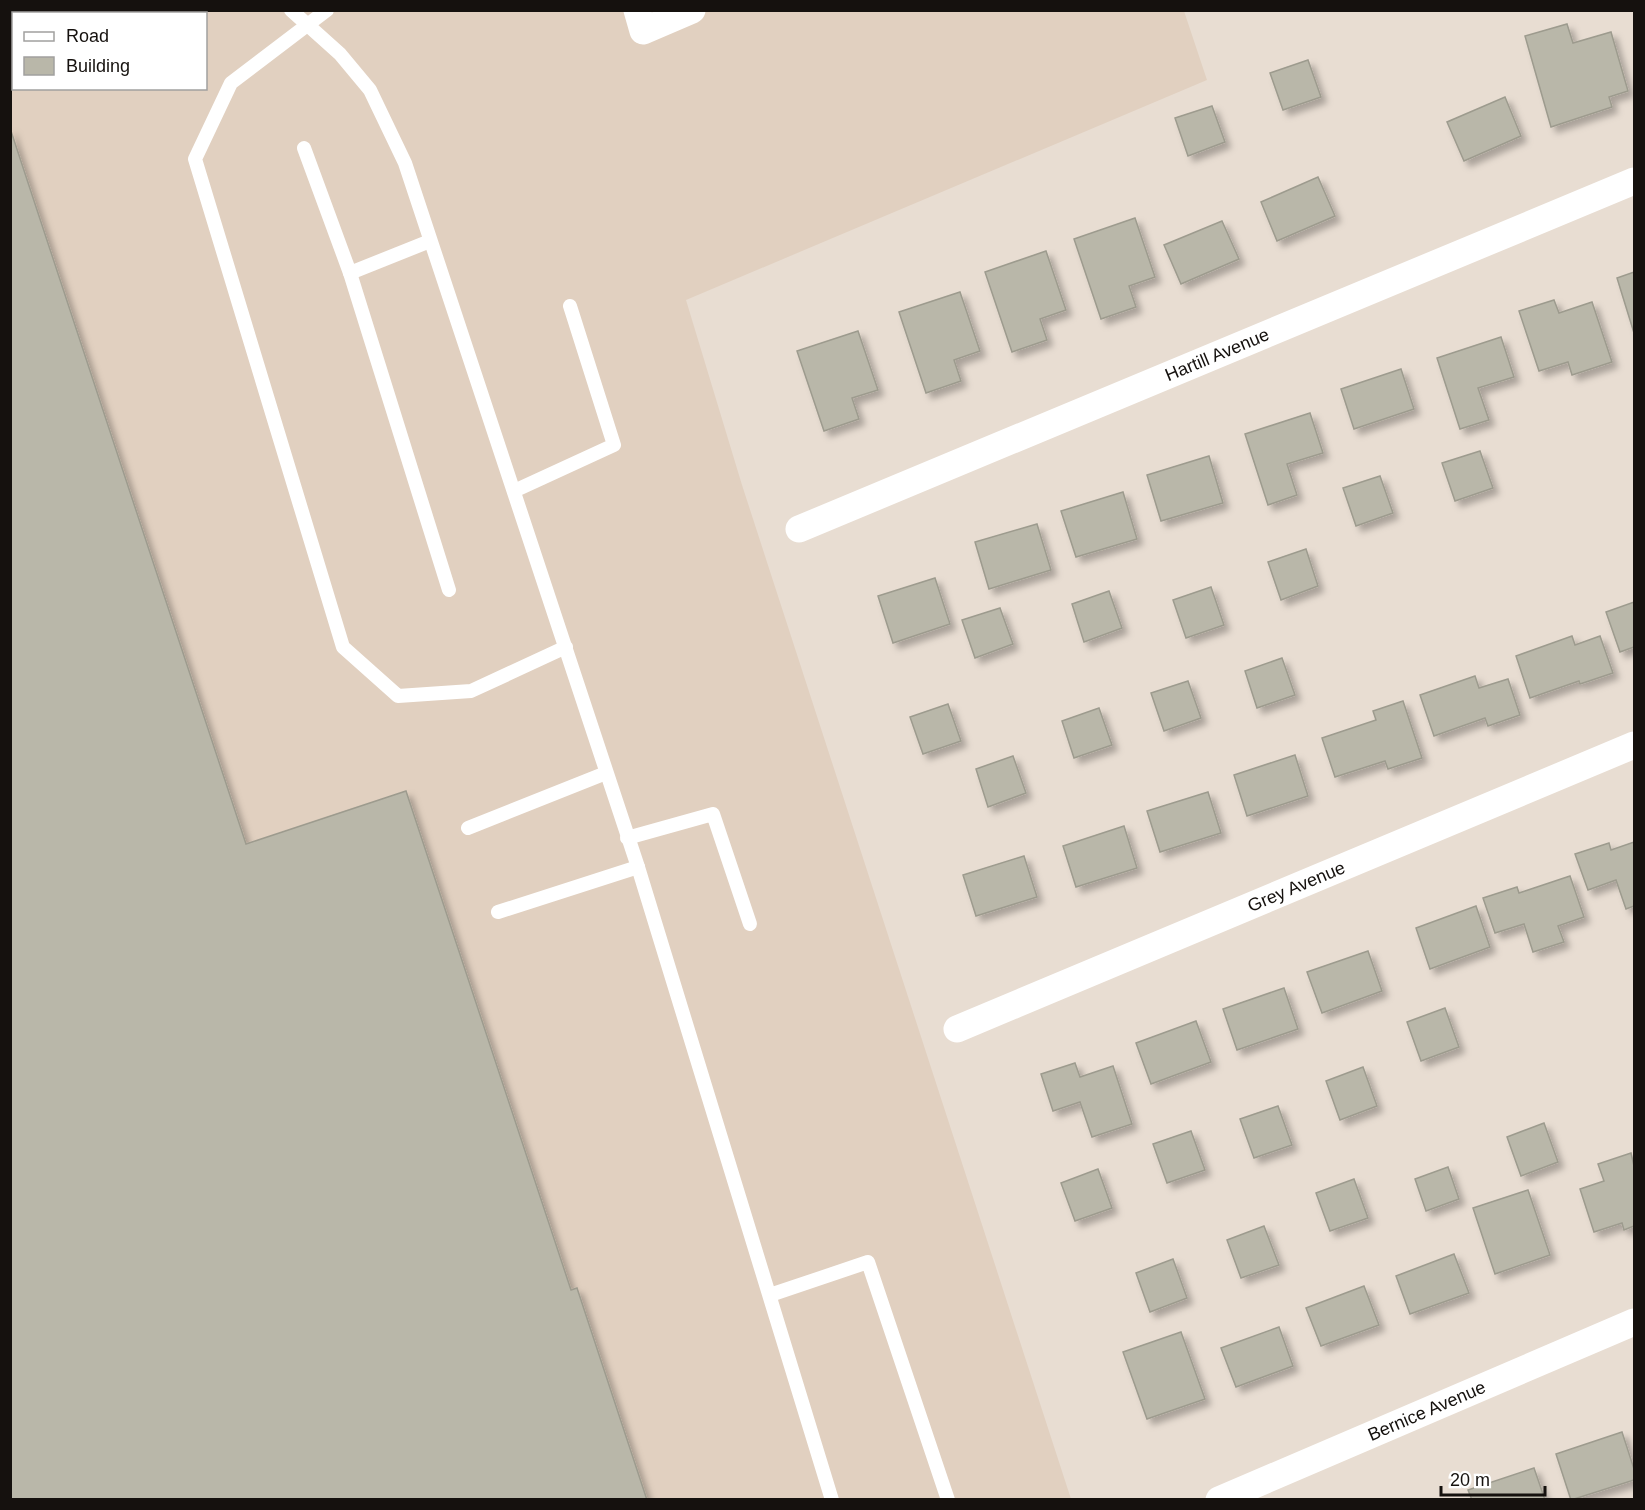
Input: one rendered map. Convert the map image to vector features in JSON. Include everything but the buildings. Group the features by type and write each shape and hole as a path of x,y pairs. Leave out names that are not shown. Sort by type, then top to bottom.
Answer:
{"street":[{"path":"640,21 692,10"},
{"name":"Hartill Avenue","path":"799,529 1635,181"},
{"name":"Grey Avenue","path":"957,1029 1635,745"},
{"name":"Bernice Avenue","path":"1219,1500 1635,1322"}],"lane":[{"path":"291,10 340,54 370,90 405,163 638,867 832,1500"},
{"path":"327,10 231,83 195,159 343,646 398,696 471,691 566,647"},
{"path":"304,148 350,273 449,590"},
{"path":"350,273 430,241"},
{"path":"514,491 615,446 570,306"},
{"path":"468,828 606,773"},
{"path":"627,838 712,814 750,924"},
{"path":"498,912 638,867"},
{"path":"770,1295 868,1262 948,1500"}],"shaded area":[{"path":"10,11 1184,11 1207,80 686,300 742,485 1071,1499 11,1499"}]}
